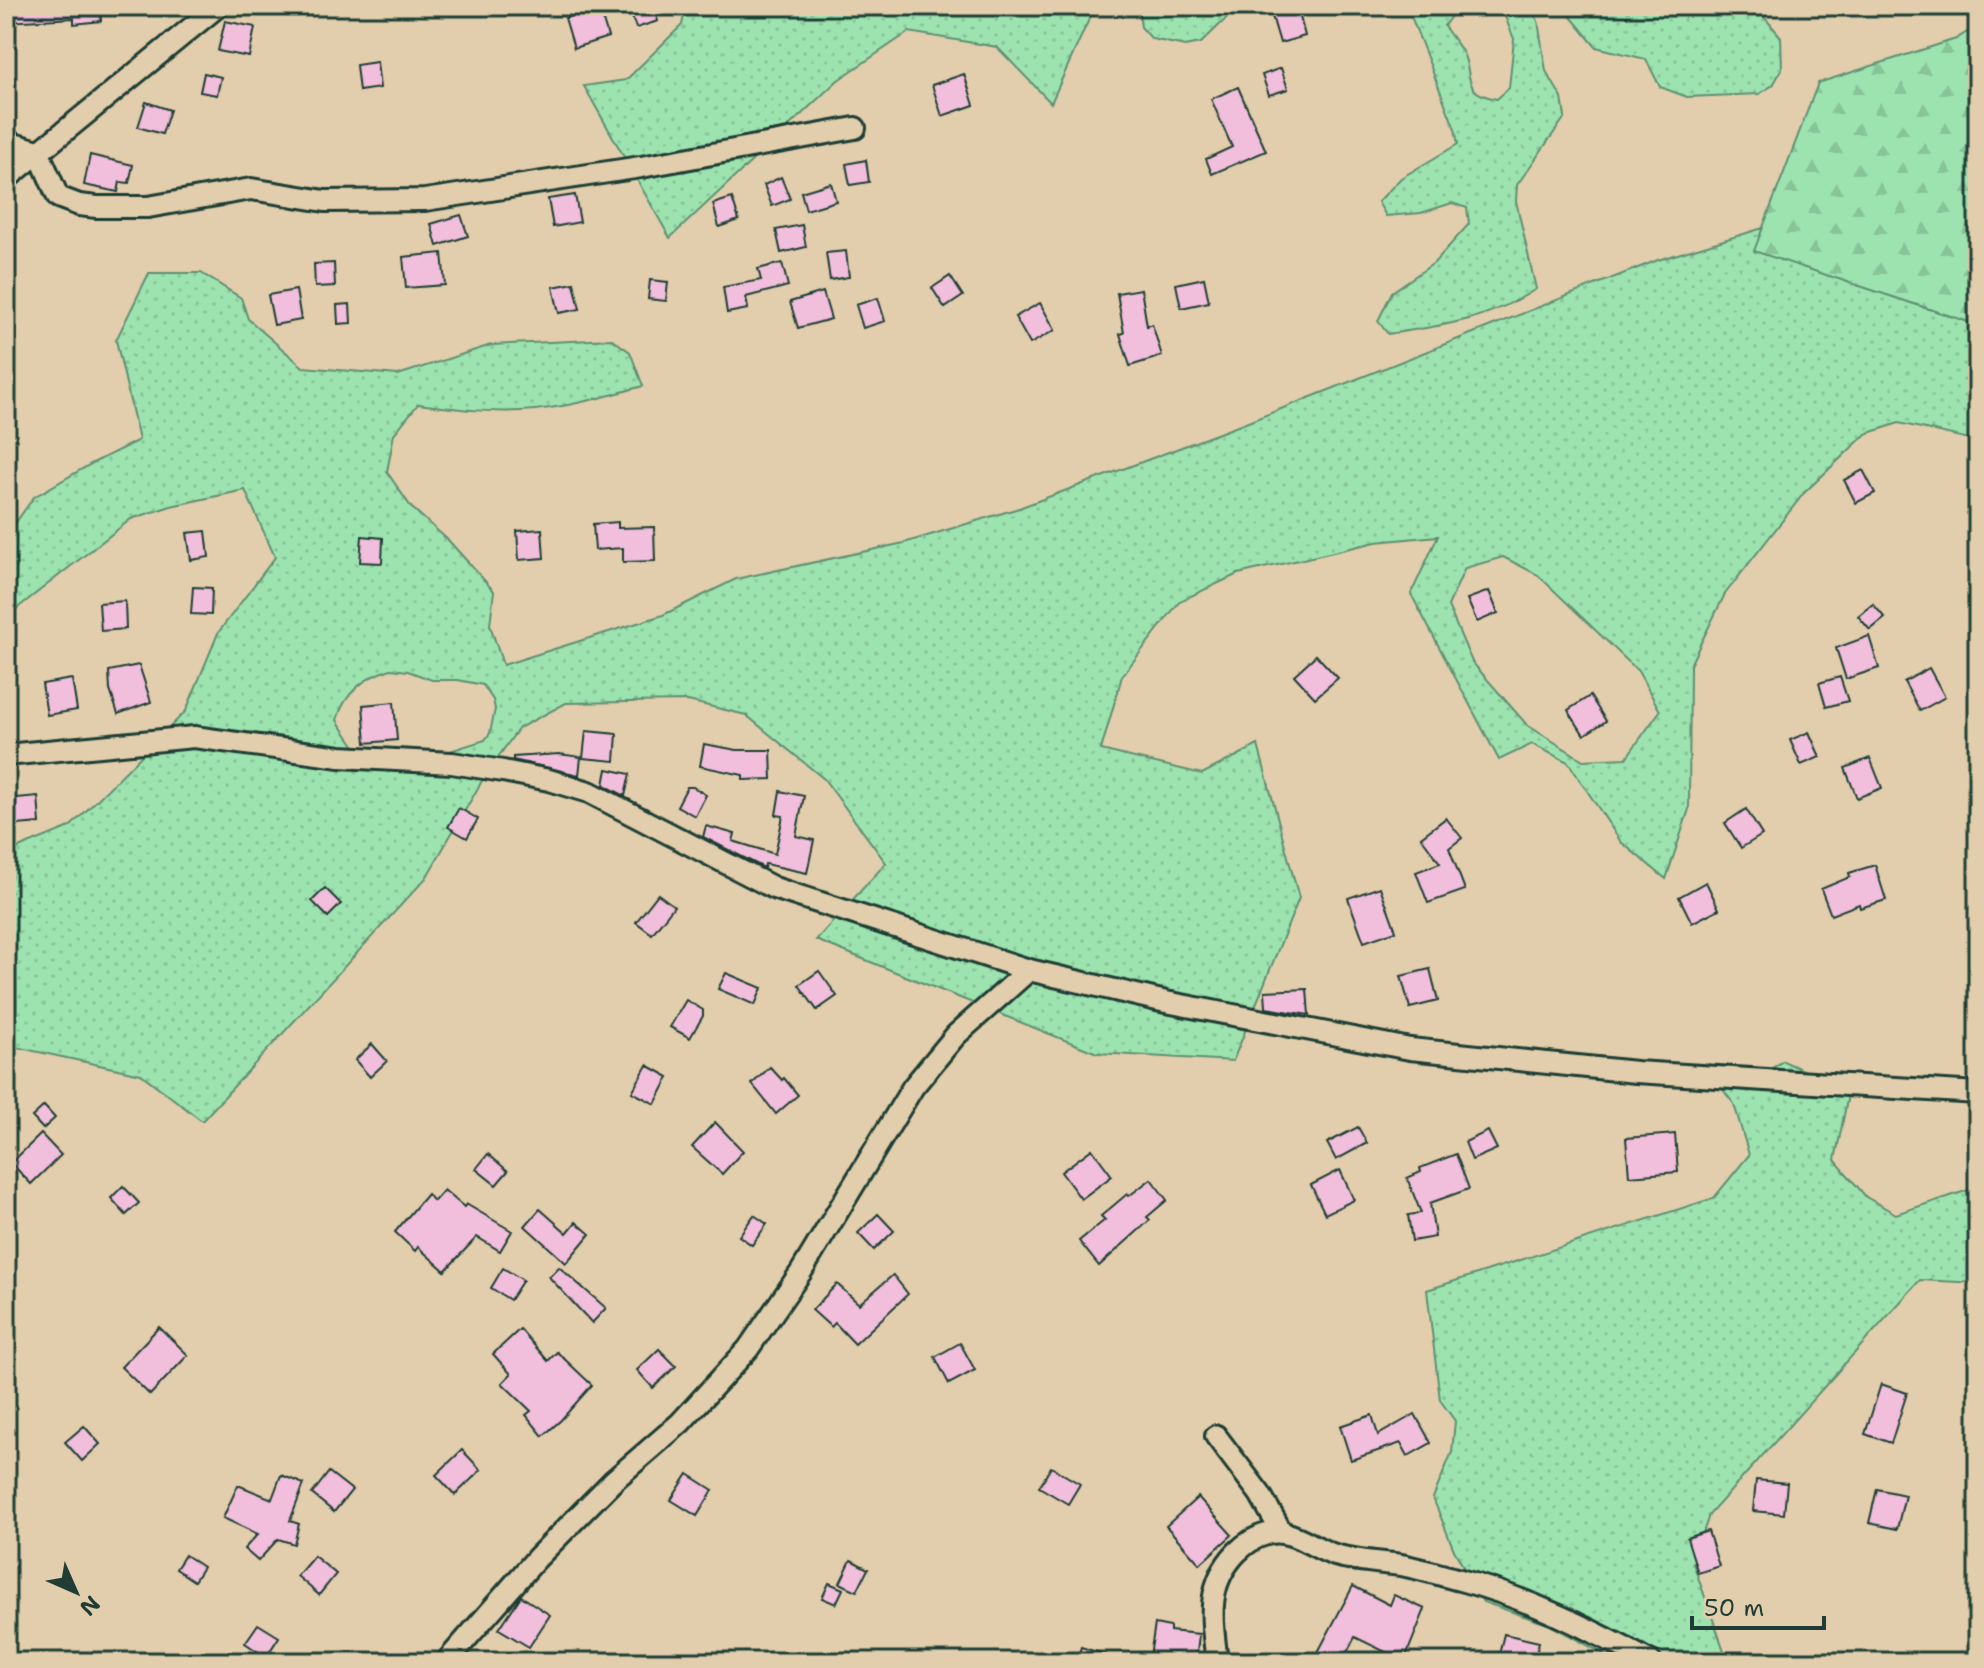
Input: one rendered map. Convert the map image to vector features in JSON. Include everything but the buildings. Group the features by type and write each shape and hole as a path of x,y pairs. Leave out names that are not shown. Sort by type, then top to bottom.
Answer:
{"street":[{"path":"6,179 218,6"},
{"path":"38,151 58,197 79,205 148,207 251,189 325,201 411,201 641,167 855,128"},
{"path":"6,142 38,151"},
{"path":"6,755 194,737 340,757 452,763 549,780 589,792 774,888 1029,970 1166,1002 1410,1049 1636,1072 1978,1093"},
{"path":"446,1662 537,1558 614,1480 680,1423 748,1349 801,1272 913,1087 956,1035 1029,970"},
{"path":"1216,1436 1260,1494 1281,1531"},
{"path":"1217,1662 1213,1614 1214,1588 1218,1576 1244,1545 1264,1534 1281,1531 1336,1556 1404,1566 1514,1596 1595,1632 1651,1662"}],"green space":[{"path":"686,6 1095,6 1051,103 997,47 909,32 838,80 670,238 584,86 626,80 682,25"},
{"path":"1138,6 1239,6 1201,43 1185,46 1152,39 1141,27"},
{"path":"1407,6 1458,6 1444,26 1463,53 1473,88 1478,93 1497,99 1509,88 1514,39 1502,9 1506,6 1530,6 1538,21 1546,71 1562,98 1565,117 1517,185 1516,201 1536,289 1482,315 1388,334 1378,321 1392,292 1434,263 1469,224 1467,208 1452,203 1421,213 1386,216 1378,202 1401,178 1458,144"},
{"path":"1562,6 1755,6 1781,37 1782,69 1773,85 1759,94 1687,97 1660,87 1646,59 1596,47"},
{"path":"1978,25 1978,325 1754,251 1818,83 1956,39"},
{"path":"1763,228 1755,251 1978,325 1978,441 1899,423 1866,434 1804,493 1725,594 1690,665 1689,809 1666,879 1621,842 1568,762 1532,744 1499,760 1411,594 1438,536 1376,542 1238,574 1180,601 1122,676 1101,750 1202,774 1258,745 1299,898 1233,1061 1097,1053 816,940 886,863 824,779 746,715 688,701 566,703 519,728 486,774 426,878 202,1121 141,1074 6,1045 6,853 70,827 186,711 218,633 275,557 245,490 171,506 131,519 6,617 6,536 34,497 139,440 116,340 149,273 201,273 241,298 248,319 303,367 398,375 491,345 612,339 630,352 643,386 535,410 491,411 418,404 394,434 387,472 411,507 449,541 494,591 490,625 503,665 663,615 736,579 904,543 1019,508 1243,424 1658,260","holes":["1503,557 1538,575 1638,671 1660,711 1626,758 1583,760 1527,725 1472,662 1448,606 1465,568","391,669 408,671 432,680 458,680 483,685 495,709 490,733 485,740 409,764 356,748 337,720 341,710 357,687 372,676"]},
{"path":"1783,1061 1849,1090 1835,1160 1866,1197 1896,1214 1978,1187 1978,1283 1920,1280 1709,1515 1693,1563 1728,1662 1619,1662 1550,1625 1483,1602 1454,1550 1433,1498 1452,1452 1455,1421 1440,1400 1427,1290 1714,1198 1749,1155 1734,1104 1716,1081 1769,1070"}]}
